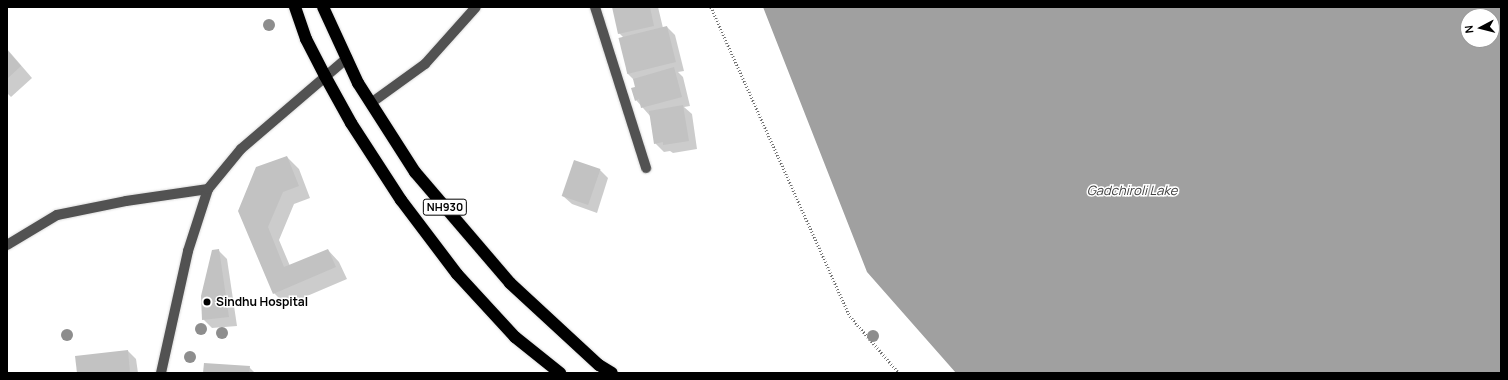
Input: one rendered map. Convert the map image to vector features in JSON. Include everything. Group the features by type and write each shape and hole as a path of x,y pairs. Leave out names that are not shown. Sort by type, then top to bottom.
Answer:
{"highway":[{"name":"NH930","path":"295,7 306,39 325,76 351,123 400,200 457,274 515,337 560,373"},
{"name":"NH930","path":"322,7 371,103 415,172 510,283 599,365 612,373"}],"street":[{"path":"371,103 425,64 476,7"},
{"path":"595,7 646,168"},
{"path":"161,373 188,251 208,189 241,149 347,58"},
{"path":"7,245 58,215 126,201 208,189"}],"path":[{"path":"711,7 850,316 899,373"}],"water":[{"name":"Gadchiroli Lake","path":"763,7 1501,7 1501,373 956,373 867,272"}],"building":[{"path":"612,7 650,7 654,26 618,34"},
{"path":"667,26 676,62 627,74 618,38"},
{"path":"7,50 21,66 7,79"},
{"path":"674,67 682,97 641,108 639,99 635,101 631,88 635,87 633,79"},
{"path":"683,105 689,141 663,145 663,142 654,144 649,111"},
{"path":"287,156 299,186 283,192 268,227 284,267 328,249 336,267 273,294 238,211 256,167"},
{"path":"574,160 600,169 588,205 562,196"},
{"path":"219,249 229,317 202,320 201,296 212,250"},
{"path":"128,350 130,373 77,373 75,356"},
{"path":"204,363 250,366 249,373 203,373"}],"place":[{"name":"Sindhu Hospital","path":"207,302"}]}
